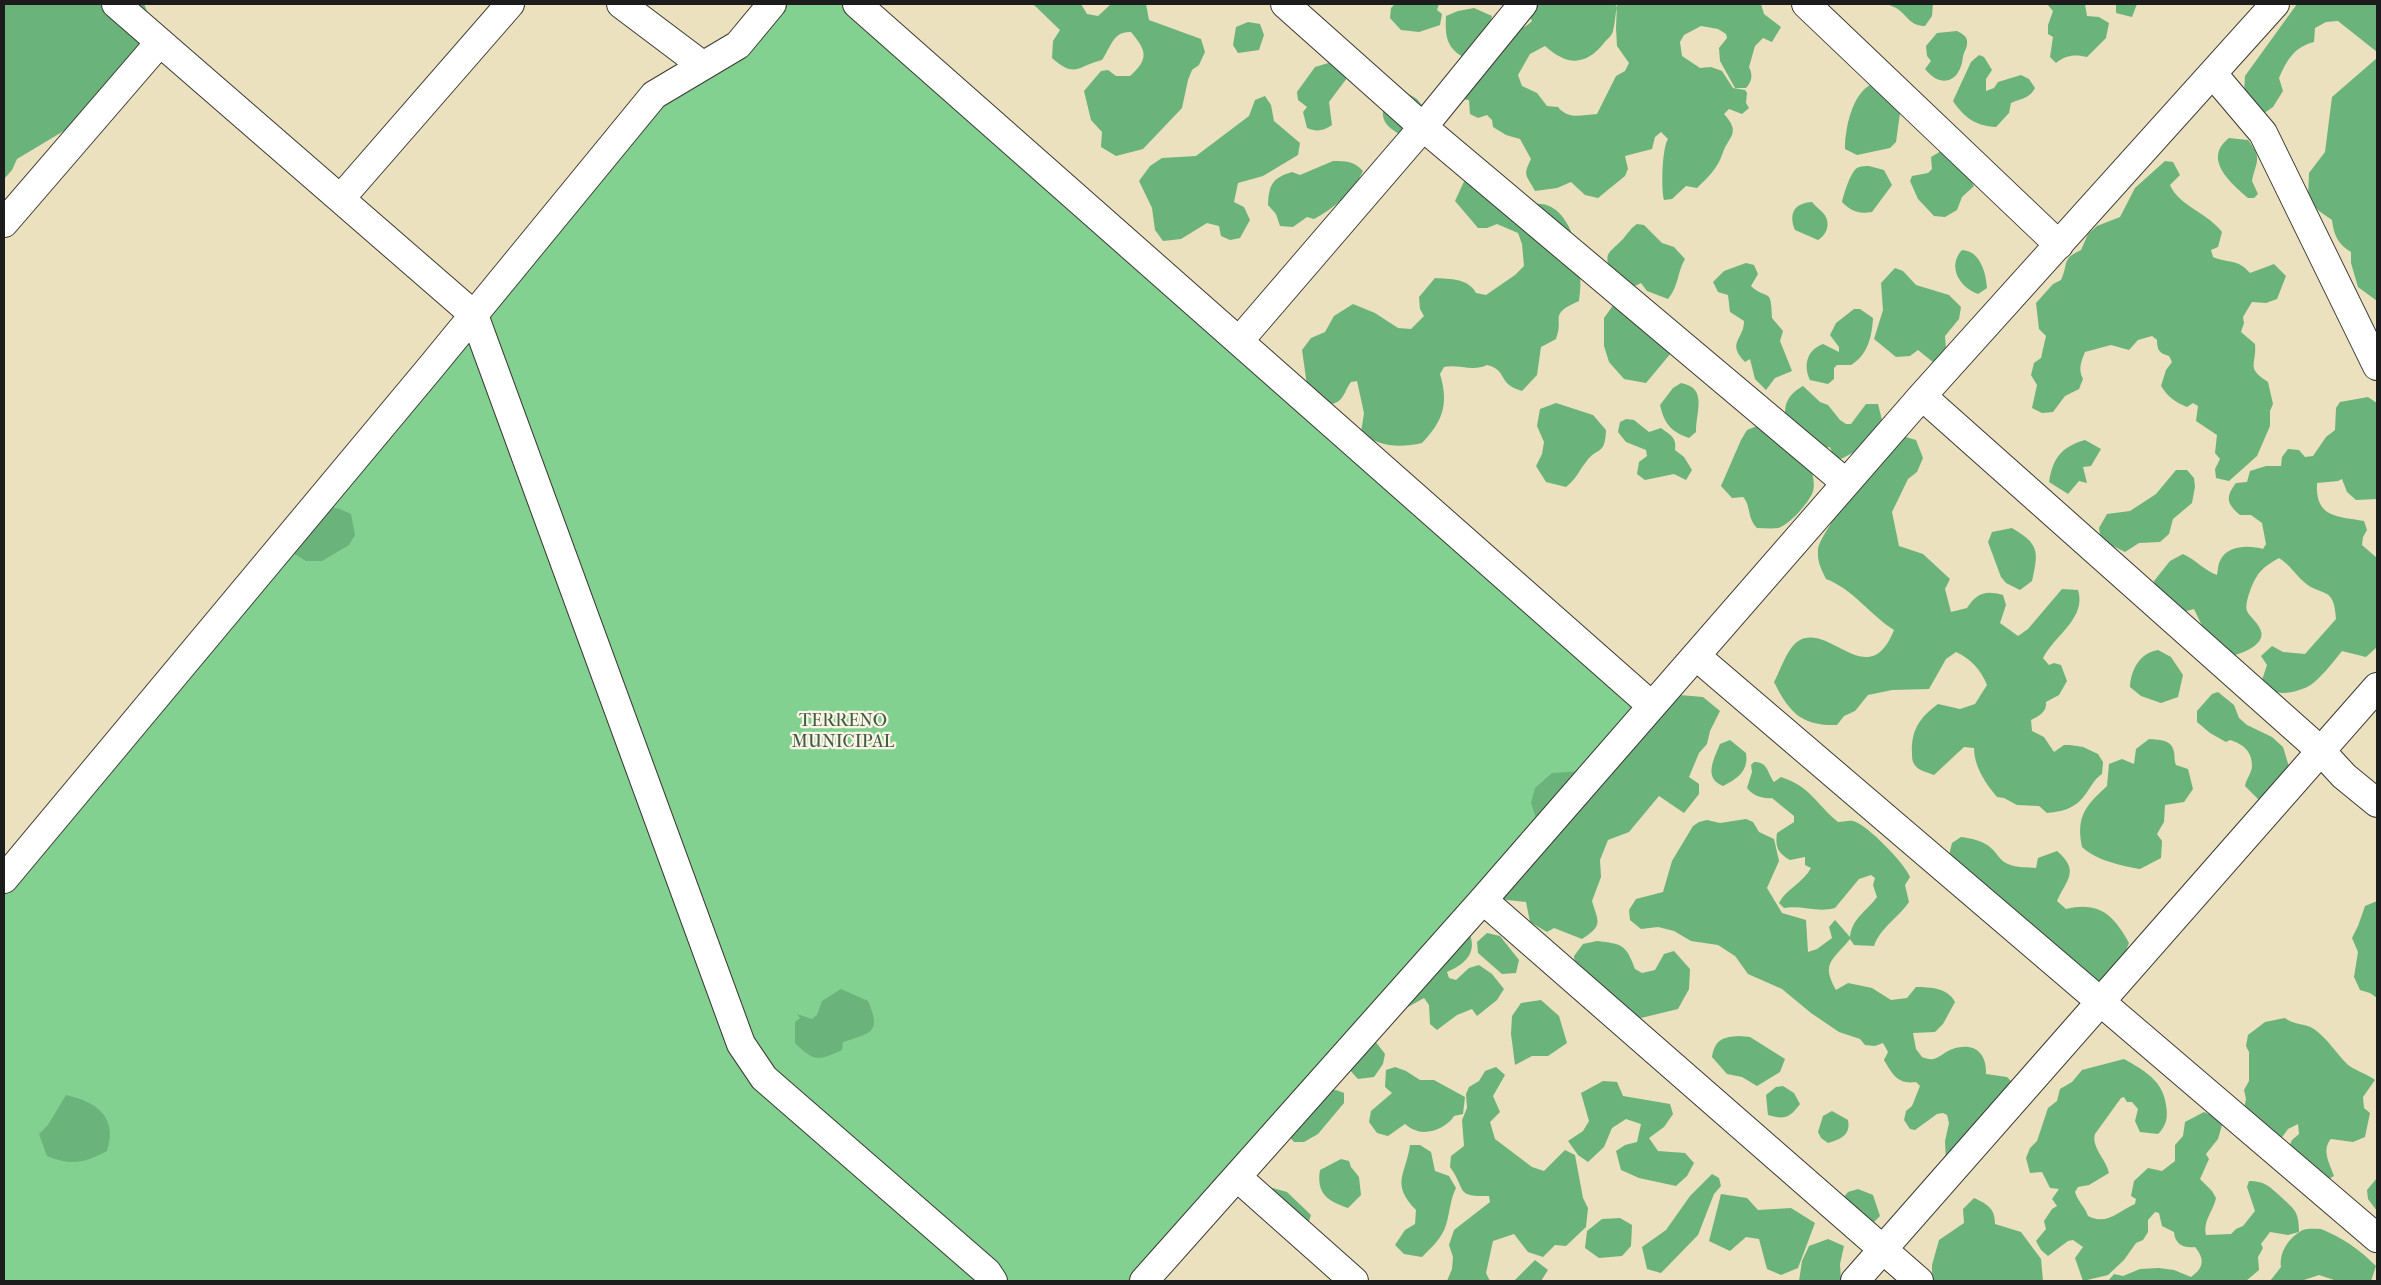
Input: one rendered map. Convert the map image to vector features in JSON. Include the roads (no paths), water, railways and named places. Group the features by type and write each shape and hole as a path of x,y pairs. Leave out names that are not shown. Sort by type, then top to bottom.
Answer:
{"street":[{"path":"116,4 474,314 741,1044 764,1078 987,1272 993,1281"},
{"path":"340,198 510,4"},
{"path":"621,4 702,65"},
{"path":"4,879 654,95 738,45 772,4"},
{"path":"857,4 1652,706"},
{"path":"1285,4 1423,127 1846,483"},
{"path":"1239,341 1423,127 1523,4"},
{"path":"1806,4 2059,245"},
{"path":"1144,1281 1483,900 1922,396 2275,4"},
{"path":"4,223 160,42"},
{"path":"2213,74 2262,133 2377,366"},
{"path":"1922,396 2322,751 2344,776 2377,803"},
{"path":"1696,656 2377,1238"},
{"path":"1855,1281 2377,687"},
{"path":"1483,900 1919,1281"},
{"path":"1236,1177 1354,1281"}],"park label":[{"name":"TERRENO MUNICIPAL","path":"843,732"}]}
